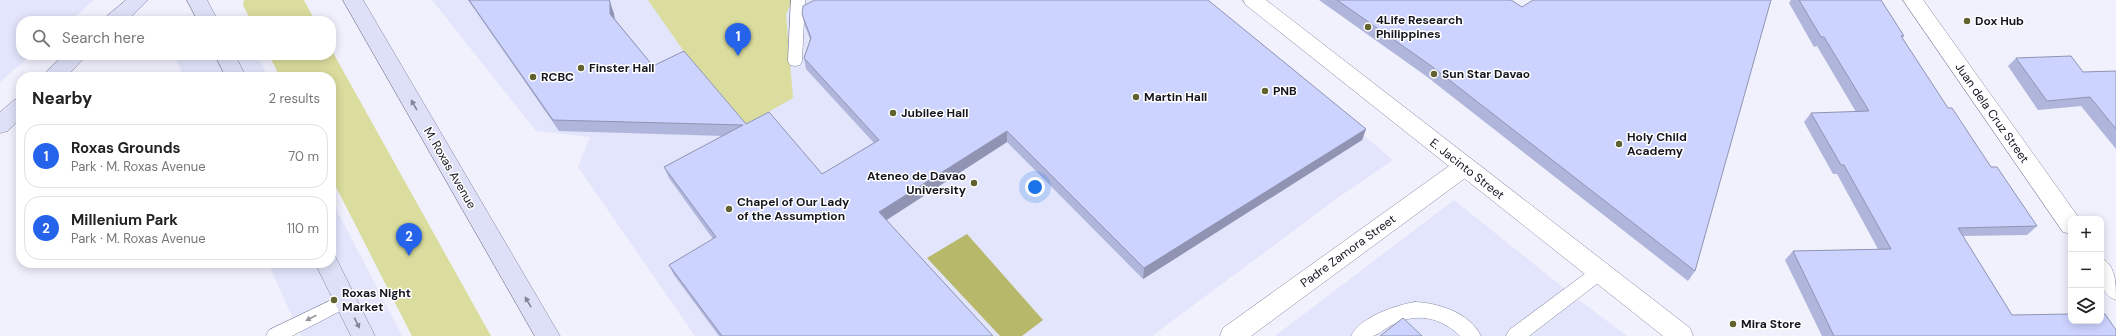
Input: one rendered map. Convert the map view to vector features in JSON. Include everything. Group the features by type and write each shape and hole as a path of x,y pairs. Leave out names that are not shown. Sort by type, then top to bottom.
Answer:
{"main road":[{"path":"120,16 138,0"},
{"name":"M. Roxas Avenue","path":"353,0 548,336"},
{"path":"58,72 72,60"},
{"path":"228,60 234,72"},
{"path":"0,124 16,110"},
{"path":"330,268 363,336"}],"street":[{"name":"E. Jacinto Street","path":"1253,0 1681,336"},
{"name":"Juan dela Cruz Street","path":"1913,0 2068,222"},
{"name":"Padre Zamora Street","path":"1232,336 1464,167"},
{"path":"2104,272 2116,290"}],"lane":[{"path":"795,61 798,0"},
{"path":"1515,336 1600,272"},
{"path":"275,336 346,300"},
{"path":"1360,336 1383,319 1397,312 1413,310 1433,312 1454,320 1472,336"}],"shaded area":[{"path":"0,0 94,0 76,16 16,16 16,60 25,60 0,82"},
{"name":"Ateneo de Davao University","path":"432,0 1204,0 1393,160 1336,199 1152,336 695,336 578,167 590,137 536,131"},
{"path":"176,60 260,60 266,72 182,72"},
{"path":"1454,200 1571,294 1627,336 1275,336"},
{"name":"Roxas Night Market","path":"336,209 402,336 301,336 270,268 336,268"},
{"path":"967,234 1043,320 1022,336 1000,336 927,258"}],"green space":[{"path":"244,0 304,0 312,16 248,16 243,5"},
{"path":"648,0 793,0 786,14 793,98 738,129"},
{"path":"336,58 491,336 412,336 336,187 336,72 278,72 272,60 336,60"}],"building":[{"name":"Ateneo de Davao University","path":"469,0 609,0 610,14 653,66 684,51 746,124 769,112 822,174 879,140 804,58 811,38 802,14 803,6 815,0 1208,0 1366,129 1144,268 1007,131 879,212 993,336 722,336 669,265 716,237 664,167 743,125 553,120"},
{"name":"Holy Child Academy","path":"1337,0 1511,0 1522,7 1533,0 1771,0 1695,271 1430,65"},
{"path":"1799,0 1881,0 1904,36 1901,36 1948,108 1952,108 1991,167 1997,167 2037,226 1958,228 2012,315 2068,314 2068,324 2104,324 2105,314 2116,330 2116,336 1834,336 1793,251 1891,249 1844,165 1841,165 1811,113 1869,111 1824,37 1821,37"},
{"path":"2071,56 2083,72 2116,71 2116,129 2090,97 2047,101 2016,58"},
{"path":"1403,318 1422,336 1380,336"}],"place":[{"name":"Dox Hub","path":"1967,21"},
{"name":"4Life Research Philippines","path":"1368,27"},
{"name":"Roxas Grounds","path":"738,56"},
{"name":"Finster Hall","path":"581,68"},
{"name":"Sun Star Davao","path":"1434,74"},
{"name":"RCBC","path":"533,77"},
{"name":"PNB","path":"1265,91"},
{"name":"Martin Hall","path":"1136,97"},
{"name":"Jubilee Hall","path":"893,113"},
{"name":"Holy Child Academy","path":"1619,144"},
{"name":"Ateneo de Davao University","path":"974,183"},
{"name":"Chapel of Our Lady of the Assumption","path":"729,209"},
{"name":"Millenium Park","path":"409,256"},
{"name":"Roxas Night Market","path":"334,300"},
{"name":"Mira Store","path":"1733,324"}]}
